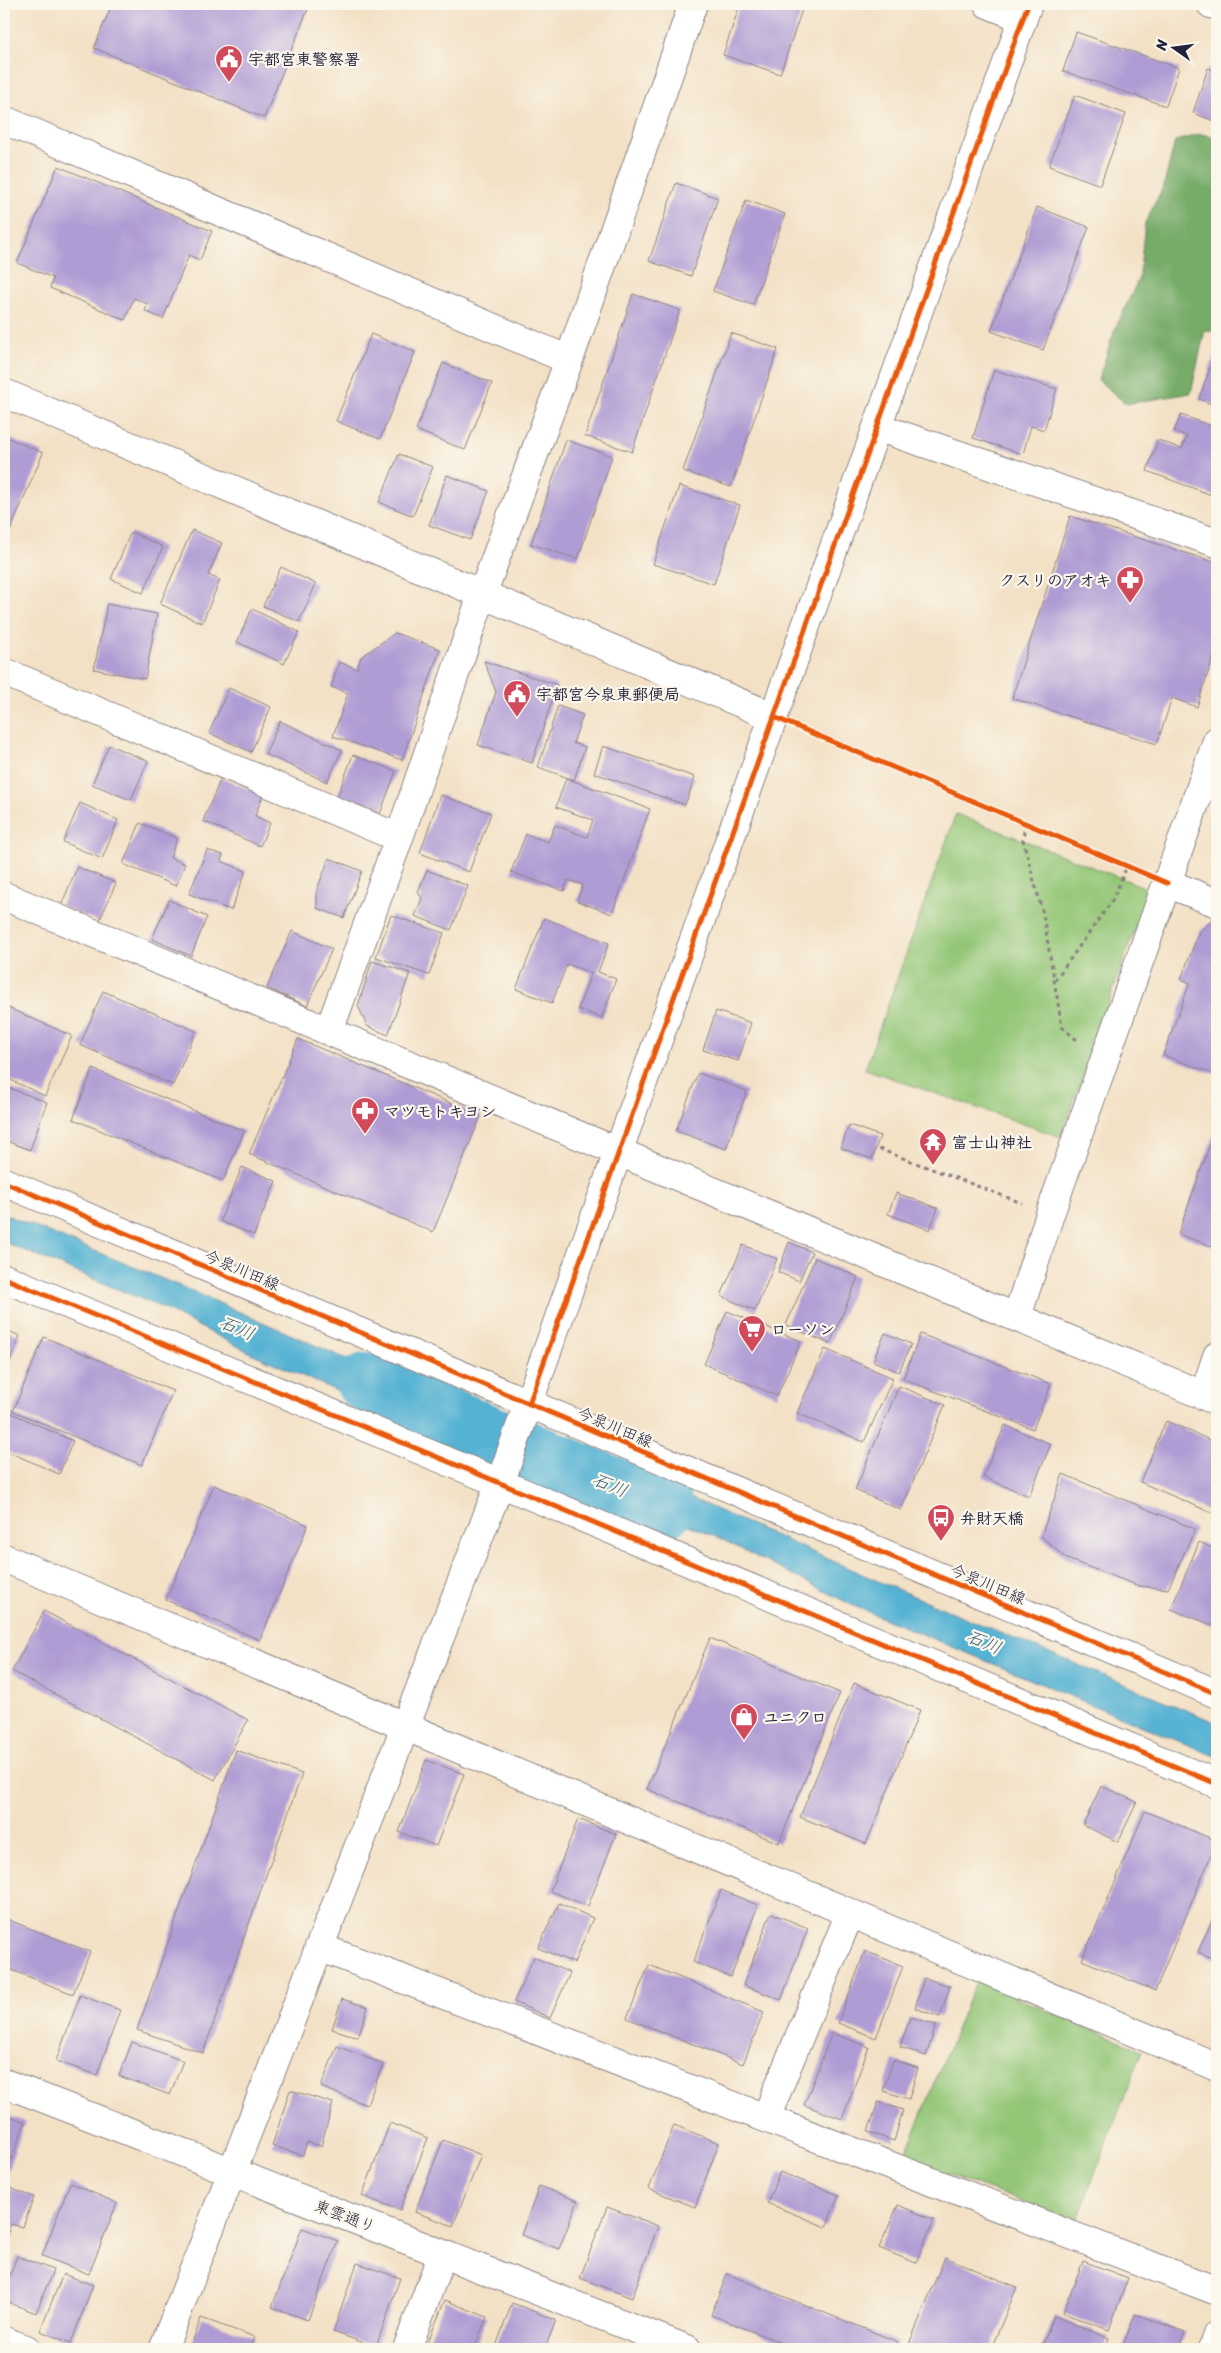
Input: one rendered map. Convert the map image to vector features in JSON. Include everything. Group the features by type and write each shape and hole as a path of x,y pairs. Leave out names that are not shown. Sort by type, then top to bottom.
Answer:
{"street":[{"path":"328,1031 399,838 482,595 570,360 693,4"},
{"path":"163,2349 500,1483 1026,11 988,4"},
{"path":"1211,4 1217,6"},
{"path":"4,120 570,360"},
{"path":"4,393 774,717"},
{"path":"877,427 1217,543"},
{"path":"4,672 399,838"},
{"path":"1017,1317 1050,1214 1217,741"},
{"path":"1167,883 1217,903"},
{"path":"4,896 618,1153 1211,1398 1217,1356"},
{"name":"今泉川田線","path":"4,1182 1217,1694"},
{"path":"4,1278 500,1483 1217,1784"},
{"path":"6,1565 405,1726 1217,2067"},
{"path":"766,2118 850,1913"},
{"path":"319,1947 1217,2291"},
{"name":"東雲通り","path":"4,2083 687,2349"},
{"path":"407,2349 442,2254"},
{"path":"1212,2349 1217,2335"},
{"path":"4,2340 26,2349"}],"path":[{"path":"774,717 1167,883"},
{"path":"1025,823 1023,840 1043,914 1062,1027 1091,1052 1107,1055"},
{"path":"1054,981 1112,901 1127,866"},
{"path":"879,1149 1050,1214"}],"green space":[{"path":"1201,134 1217,137 1217,331 1205,330 1191,393 1126,404 1098,380 1115,329 1139,278 1145,223 1164,185 1175,141"},
{"path":"956,814 1149,889 1061,1137 865,1069"},
{"path":"976,1981 1142,2050 1077,2221 904,2159"}],"water":[{"path":"4,1214 185,1288 447,1403 436,1435 253,1354 163,1308 4,1242"},
{"path":"598,1457 873,1579 1217,1723 1217,1757 854,1606 723,1540 587,1481"}],"building":[{"name":"宇都宮東警察署","path":"112,4 310,4 264,118 94,48"},
{"path":"740,4 804,4 780,74 723,55"},
{"path":"1076,32 1179,68 1166,106 1063,71"},
{"path":"1208,68 1217,71 1217,122 1193,113"},
{"path":"1075,95 1126,114 1100,185 1049,166"},
{"path":"58,166 212,231 200,260 189,255 163,319 145,311 148,304 134,298 125,320 50,288 53,278 17,263"},
{"path":"676,183 718,198 691,276 649,261"},
{"path":"746,200 785,214 753,305 713,291"},
{"path":"1037,207 1089,227 1043,350 991,331"},
{"path":"633,294 680,310 632,452 585,436"},
{"path":"731,333 778,349 731,487 683,471"},
{"path":"371,334 415,352 380,439 336,421"},
{"path":"1217,348 1217,406 1199,399"},
{"path":"443,363 492,383 465,450 416,430"},
{"path":"994,370 1057,389 1044,430 1031,426 1023,454 973,438"},
{"path":"1181,415 1217,428 1217,497 1147,471 1158,440 1182,449 1187,436 1174,431"},
{"path":"4,436 43,453 4,545"},
{"path":"566,440 612,456 578,559 531,544"},
{"path":"399,454 433,467 413,516 379,502"},
{"path":"447,475 489,491 470,540 429,525"},
{"path":"679,486 740,505 714,584 653,564"},
{"name":"クスリのアオキ","path":"1070,516 1217,563 1217,645 1197,707 1172,698 1157,744 1012,698"},
{"path":"192,530 222,543 208,575 220,580 202,623 160,604"},
{"path":"131,532 163,547 143,593 111,579"},
{"path":"281,567 316,584 299,622 263,606"},
{"path":"107,604 157,614 145,679 94,669"},
{"path":"252,609 299,632 284,664 237,642"},
{"path":"395,633 440,649 402,760 333,736 348,693 331,687 339,662 357,669 361,657"},
{"name":"宇都宮今泉東郵便局","path":"484,661 557,685 532,763 478,745 496,692"},
{"path":"229,688 271,707 251,752 209,733"},
{"path":"558,706 583,715 573,743 585,747 574,780 538,767"},
{"path":"280,721 342,750 327,782 265,754"},
{"path":"109,745 148,761 131,800 92,784"},
{"path":"603,746 695,777 685,805 594,773"},
{"path":"353,755 396,771 380,814 337,797"},
{"path":"221,778 263,795 255,816 270,823 260,846 203,821"},
{"path":"566,778 650,809 612,914 577,901 583,885 568,880 564,891 511,872 526,834 548,842 555,825 587,837 593,820 556,807"},
{"path":"440,795 491,813 469,872 420,853"},
{"path":"80,803 118,820 102,859 63,842"},
{"path":"140,823 177,838 170,858 185,864 176,886 123,864"},
{"path":"207,850 223,855 221,861 246,871 231,910 189,894"},
{"path":"329,858 362,871 344,918 317,908 317,890"},
{"path":"77,867 116,883 99,922 61,906"},
{"path":"427,870 468,886 451,930 415,916 422,898 418,892"},
{"path":"169,900 207,917 191,956 152,939"},
{"path":"391,915 444,933 429,975 376,957"},
{"path":"544,918 609,943 598,972 616,979 602,1018 578,1009 591,973 567,964 552,1003 516,989"},
{"path":"1213,920 1217,921 1217,1075 1163,1055 1190,983 1181,979 1199,932"},
{"path":"292,931 332,949 307,1006 267,988"},
{"path":"372,961 410,973 388,1035 367,1026 358,1006"},
{"path":"103,991 196,1031 173,1085 80,1045"},
{"path":"4,1006 72,1036 45,1096 4,1077"},
{"path":"716,1011 751,1023 738,1061 703,1050"},
{"name":"マツモトキヨシ","path":"298,1039 481,1116 433,1232 249,1154"},
{"path":"93,1069 244,1131 223,1181 73,1119"},
{"path":"698,1073 747,1091 726,1149 676,1131"},
{"path":"6,1087 47,1102 30,1150 4,1140 4,1092"},
{"path":"849,1125 880,1136 872,1159 841,1148"},
{"path":"1217,1125 1217,1248 1178,1234"},
{"path":"242,1167 276,1181 254,1235 220,1221"},
{"path":"896,1193 938,1208 930,1230 888,1214"},
{"path":"789,1242 812,1252 799,1281 778,1272"},
{"path":"743,1245 777,1259 755,1311 721,1296"},
{"path":"815,1258 858,1277 830,1344 786,1325"},
{"name":"ローソン","path":"727,1311 801,1341 777,1396 704,1364"},
{"path":"4,1329 20,1336 5,1373 4,1372"},
{"path":"885,1333 911,1344 899,1372 873,1361"},
{"path":"920,1334 1051,1384 1033,1429 903,1379"},
{"path":"44,1337 173,1391 142,1465 13,1411"},
{"path":"825,1349 893,1378 864,1442 797,1413"},
{"path":"899,1386 945,1405 901,1510 855,1490"},
{"path":"9,1412 73,1441 59,1474 4,1450 4,1423"},
{"path":"1166,1421 1217,1443 1217,1515 1140,1482"},
{"path":"1005,1425 1051,1444 1029,1496 983,1477"},
{"path":"1063,1474 1195,1529 1168,1589 1139,1586 1067,1559 1041,1536"},
{"path":"214,1485 308,1525 260,1640 166,1600"},
{"path":"1199,1542 1217,1550 1217,1627 1171,1609"},
{"path":"44,1611 248,1720 215,1780 12,1671"},
{"name":"ユニクロ","path":"710,1638 840,1693 779,1843 647,1789"},
{"path":"854,1683 920,1710 866,1844 800,1817"},
{"path":"236,1750 302,1774 203,2053 137,2030"},
{"path":"426,1760 464,1774 436,1846 399,1832"},
{"path":"1101,1786 1137,1802 1118,1842 1083,1825"},
{"path":"1145,1811 1217,1841 1155,1991 1082,1960"},
{"path":"578,1819 616,1834 588,1906 550,1891"},
{"path":"721,1890 758,1905 731,1977 693,1962"},
{"path":"559,1903 593,1918 574,1963 538,1948"},
{"path":"1217,1909 1217,1960 1198,1952"},
{"path":"771,1913 808,1928 781,2000 743,1985"},
{"path":"4,1918 90,1952 73,1994 4,1967"},
{"path":"865,1951 903,1966 876,2038 838,2023"},
{"path":"534,1957 570,1973 550,2018 514,2002"},
{"path":"649,1965 764,2012 743,2064 627,2018"},
{"path":"924,1978 950,1986 940,2017 915,2008"},
{"path":"80,1995 120,2010 97,2075 56,2061"},
{"path":"342,1999 368,2007 358,2037 332,2029"},
{"path":"910,2017 936,2025 926,2056 900,2047"},
{"path":"832,2033 869,2047 842,2119 804,2105"},
{"path":"132,2042 183,2061 170,2095 119,2076"},
{"path":"337,2046 383,2064 367,2105 321,2087"},
{"path":"893,2060 918,2068 909,2099 883,2091"},
{"path":"290,2090 333,2103 321,2146 307,2142 303,2155 272,2146"},
{"path":"878,2102 903,2110 894,2141 868,2132"},
{"path":"4,2114 25,2122 6,2175 4,2174"},
{"path":"390,2123 428,2138 400,2210 362,2196"},
{"path":"674,2125 719,2143 695,2207 649,2189"},
{"path":"443,2140 481,2155 453,2226 415,2212"},
{"path":"780,2172 839,2195 826,2227 767,2203"},
{"path":"70,2183 117,2203 89,2274 42,2256"},
{"path":"4,2186 34,2197 23,2227 11,2224 4,2244"},
{"path":"539,2186 578,2201 559,2249 521,2235"},
{"path":"898,2205 934,2220 916,2263 879,2248"},
{"path":"607,2207 658,2226 632,2298 580,2278"},
{"path":"302,2228 338,2241 308,2320 272,2307"},
{"path":"17,2256 53,2270 36,2313 4,2301 4,2292"},
{"path":"945,2257 1017,2287 991,2349 907,2349"},
{"path":"1083,2261 1128,2278 1109,2330 1063,2313"},
{"path":"357,2263 400,2278 376,2347 333,2332"},
{"path":"63,2274 93,2285 71,2343 40,2331"},
{"path":"727,2274 898,2342 895,2349 797,2349 711,2315"},
{"path":"445,2300 487,2317 474,2349 425,2349"},
{"path":"512,2303 556,2320 545,2349 495,2349"},
{"path":"1135,2314 1185,2332 1178,2349 1122,2349"},
{"path":"1054,2316 1109,2338 1105,2349 1041,2349"},
{"path":"201,2318 255,2337 250,2349 190,2349"}],"waterway":[{"name":"石川","path":"366,1383 664,1508"}],"cycle path":[{"path":"529,1404 1028,4"},
{"path":"774,717 1167,883"},
{"path":"4,1182 1217,1694"},
{"path":"4,1278 500,1483 1217,1784"}],"place":[{"name":"宇都宮東警察署","path":"229,83"},
{"name":"クスリのアオキ","path":"1130,604"},
{"name":"宇都宮今泉東郵便局","path":"517,718"},
{"name":"マツモトキヨシ","path":"365,1135"},
{"name":"富士山神社","path":"933,1166"},
{"name":"ローソン","path":"752,1353"},
{"name":"弁財天橋","path":"941,1542"},
{"name":"ユニクロ","path":"744,1741"}]}
